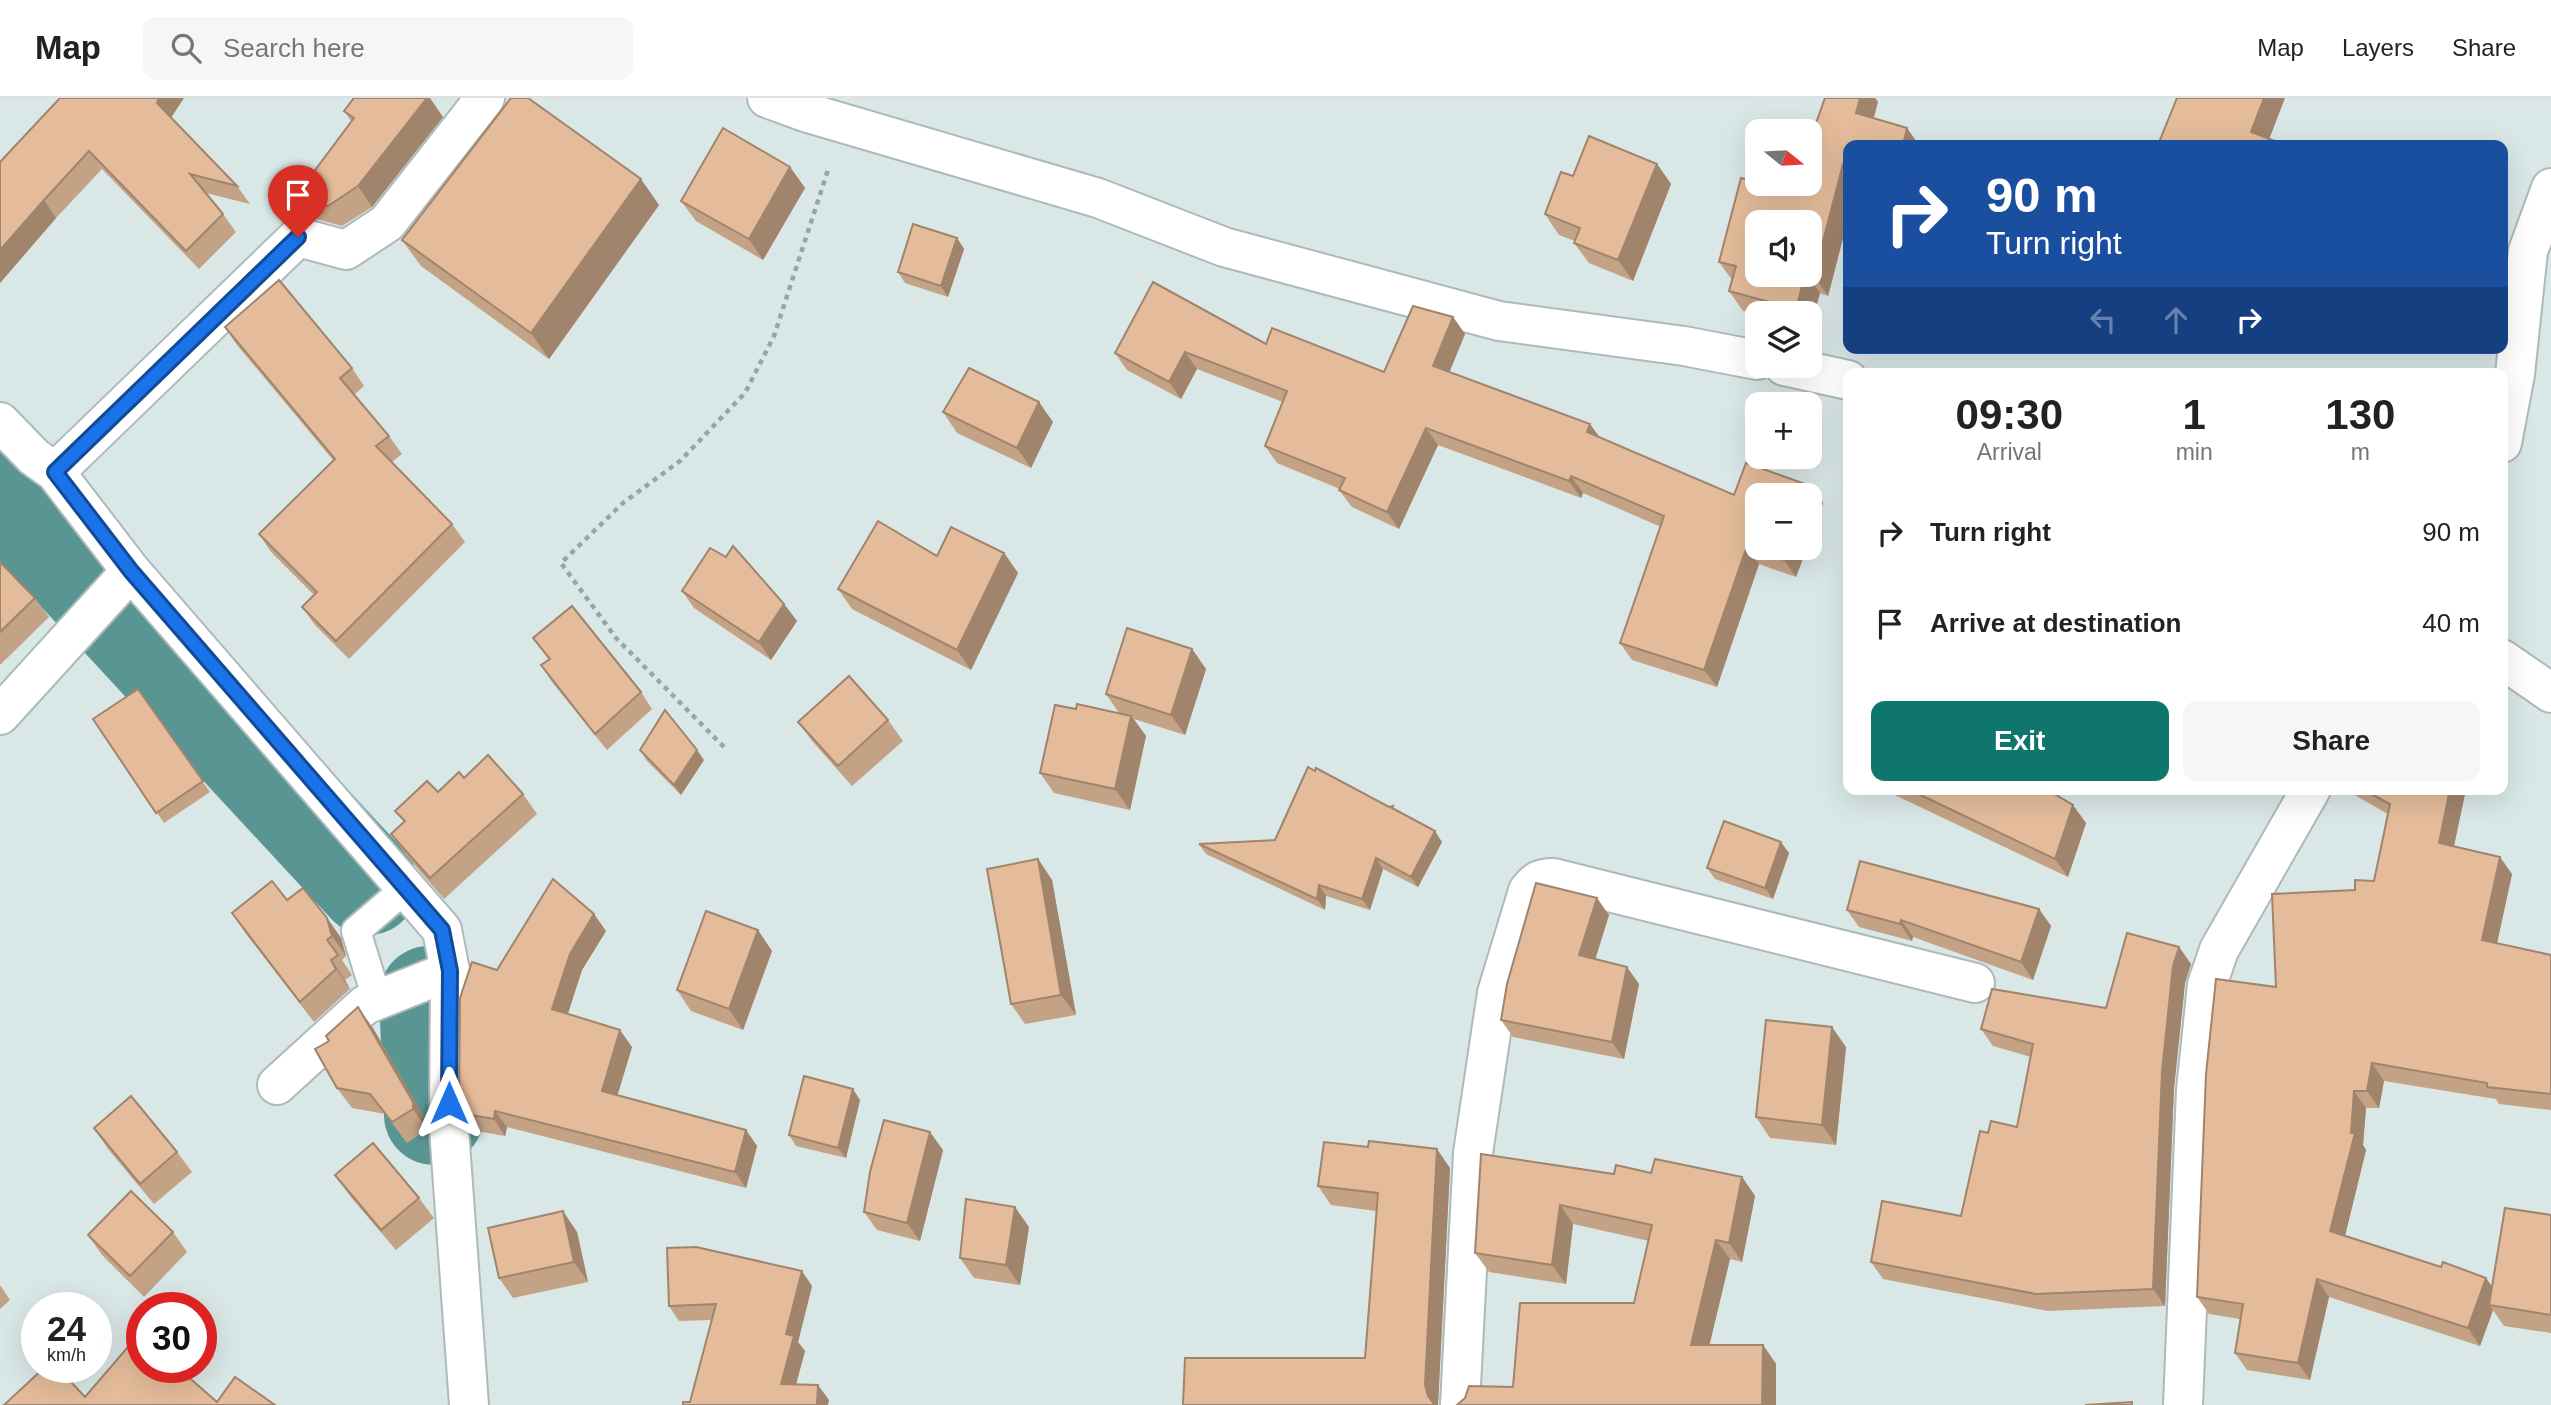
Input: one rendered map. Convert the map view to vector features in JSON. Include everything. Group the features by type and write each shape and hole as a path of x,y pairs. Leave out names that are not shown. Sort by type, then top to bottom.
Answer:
{"street":[{"path":"55,472 298,237 346,250 387,223 485,98"},
{"path":"767,98 808,105 843,123 1098,198 1224,247 1499,321 1684,346 1745,358"},
{"path":"2508,411 2515,374 2528,251 2551,188"},
{"path":"1822,374 1843,379"},
{"path":"0,422 34,457 55,472 131,571 442,930 450,971 449,1129 470,1405"},
{"path":"0,715 131,571"},
{"path":"2508,663 2551,693"},
{"path":"2183,1405 2196,1090 2207,985 2218,950 2308,795"},
{"path":"1460,1405 1473,1153 1497,993 1528,891 1535,882 1543,878 1553,878 1975,983"},
{"path":"277,1084 365,1005 450,971"}],"lane":[{"path":"377,999 356,931 406,888"}],"path":[{"path":"724,747 615,638 561,563 624,503 680,461 745,393 774,336 843,123"}],"building":[{"path":"60,98 159,98 157,103 237,186 190,174 223,214 186,251 89,151 0,250 0,162"},
{"path":"354,98 427,98 358,186 328,206 295,197 354,118 344,111"},
{"path":"511,98 528,98 641,179 531,333 402,240"},
{"path":"1825,98 1860,98 1856,113 1907,128 1904,140 1843,140 1843,164 1822,245 1822,210 1745,210 1745,287 1802,287 1798,301 1766,301 1729,291 1736,266 1719,262 1741,178 1745,179 1745,196 1822,196 1822,119 1818,119"},
{"path":"2177,98 2264,98 2251,132 2272,140 2160,140"},
{"path":"723,128 790,167 749,239 681,201"},
{"path":"1589,136 1657,164 1618,260 1574,243 1580,228 1545,214 1561,172 1573,176"},
{"path":"913,224 957,238 941,286 898,272"},
{"path":"279,280 352,368 340,378 389,436 376,446 452,524 336,641 302,607 317,592 259,534 335,459 225,327"},
{"path":"1153,282 1266,344 1272,328 1384,372 1413,306 1453,317 1433,366 1590,424 1587,432 1734,495 1745,466 1745,469 1763,469 1803,483 1745,483 1745,552 1704,670 1620,643 1664,516 1571,476 1569,481 1426,428 1387,512 1339,490 1345,478 1265,446 1287,391 1185,352 1169,382 1115,353"},
{"path":"969,368 1039,402 1017,448 943,412"},
{"path":"878,521 937,556 951,527 1004,553 957,650 838,589"},
{"path":"733,546 784,604 759,642 682,591 710,548 726,557"},
{"path":"0,562 35,598 0,632"},
{"path":"572,606 641,692 595,734 541,665 550,659 533,638"},
{"path":"1127,628 1192,649 1171,715 1106,694"},
{"path":"849,676 888,720 838,766 798,722"},
{"path":"138,689 203,781 156,813 93,719"},
{"path":"1077,704 1131,716 1115,789 1040,773 1055,705 1076,709"},
{"path":"665,710 697,750 674,785 640,750"},
{"path":"488,755 523,794 430,878 391,834 405,821 395,811 427,781 438,792 459,772 464,778"},
{"path":"1308,767 1315,771 1316,768 1389,807 1393,806 1392,808 1435,831 1411,877 1376,858 1362,899 1319,885 1317,899 1199,844 1275,840"},
{"path":"1921,795 2056,795 2073,805 2055,859"},
{"path":"2373,795 2449,795 2439,843 2500,857 2482,940 2551,955 2551,1094 2487,1087 2487,1083 2372,1063 2367,1091 2354,1091 2351,1133 2355,1133 2330,1231 2441,1267 2443,1262 2486,1278 2468,1328 2317,1279 2298,1363 2235,1353 2243,1304 2197,1297 2206,1074 2216,979 2276,987 2272,894 2355,890 2355,880 2374,881 2390,804"},
{"path":"1724,821 1781,842 1765,888 1707,868"},
{"path":"1038,859 1061,995 1011,1004 987,869"},
{"path":"1860,861 2039,909 2021,962 1901,920 1900,924 1847,910"},
{"path":"553,879 594,914 570,954 552,1009 620,1030 602,1091 746,1130 735,1172 495,1111 494,1119 459,1113 460,998 472,962 497,970"},
{"path":"272,881 287,900 303,888 327,918 332,936 327,940 338,955 331,960 336,969 300,1002 232,913"},
{"path":"1536,883 1597,898 1579,955 1627,967 1612,1042 1501,1020 1507,984"},
{"path":"706,911 758,930 729,1009 677,990"},
{"path":"2127,933 2179,947 2173,966 2162,1071 2153,1289 2036,1294 1871,1262 1882,1201 1961,1216 1980,1131 1988,1133 1991,1121 2017,1127 2033,1044 1981,1029 1992,989 2106,1008"},
{"path":"358,1007 413,1102 413,1109 392,1122 370,1094 337,1088 315,1049 329,1041 326,1036"},
{"path":"1766,1020 1832,1027 1822,1125 1756,1117"},
{"path":"804,1076 853,1089 838,1148 789,1135"},
{"path":"131,1096 177,1152 140,1184 94,1128"},
{"path":"884,1120 930,1132 907,1223 864,1212 870,1172"},
{"path":"1369,1141 1437,1149 1425,1385 1428,1396 1437,1405 1183,1405 1185,1358 1365,1358 1378,1193 1318,1186 1324,1142 1368,1147"},
{"path":"373,1143 419,1198 381,1230 335,1175"},
{"path":"1481,1154 1614,1174 1616,1165 1651,1173 1655,1159 1742,1177 1729,1243 1716,1240 1691,1345 1763,1345 1762,1405 1457,1405 1465,1398 1469,1386 1513,1387 1520,1303 1634,1303 1652,1225 1560,1205 1552,1265 1475,1253"},
{"path":"131,1191 173,1232 130,1276 88,1235"},
{"path":"966,1199 1015,1207 1006,1265 960,1258"},
{"path":"2505,1208 2551,1215 2551,1315 2489,1305"},
{"path":"563,1211 574,1262 499,1278 488,1228"},
{"path":"696,1247 802,1271 786,1334 794,1336 781,1384 818,1385 817,1405 683,1405 683,1402 690,1402 716,1304 669,1306 667,1248"},
{"path":"126,1349 126,1383 195,1383 217,1402 235,1377 275,1405 4,1405 28,1383 72,1383 85,1397 97,1383 112,1383 112,1366"},
{"path":"2132,1402 2132,1405 2085,1405"}],"waterway":[{"path":"0,499 51,544 94,590"},
{"path":"117,614 368,885"},
{"path":"429,996 434,1115"}],"route":[{"path":"298,237 55,472 131,571 442,930 450,971 449,1103"}]}
